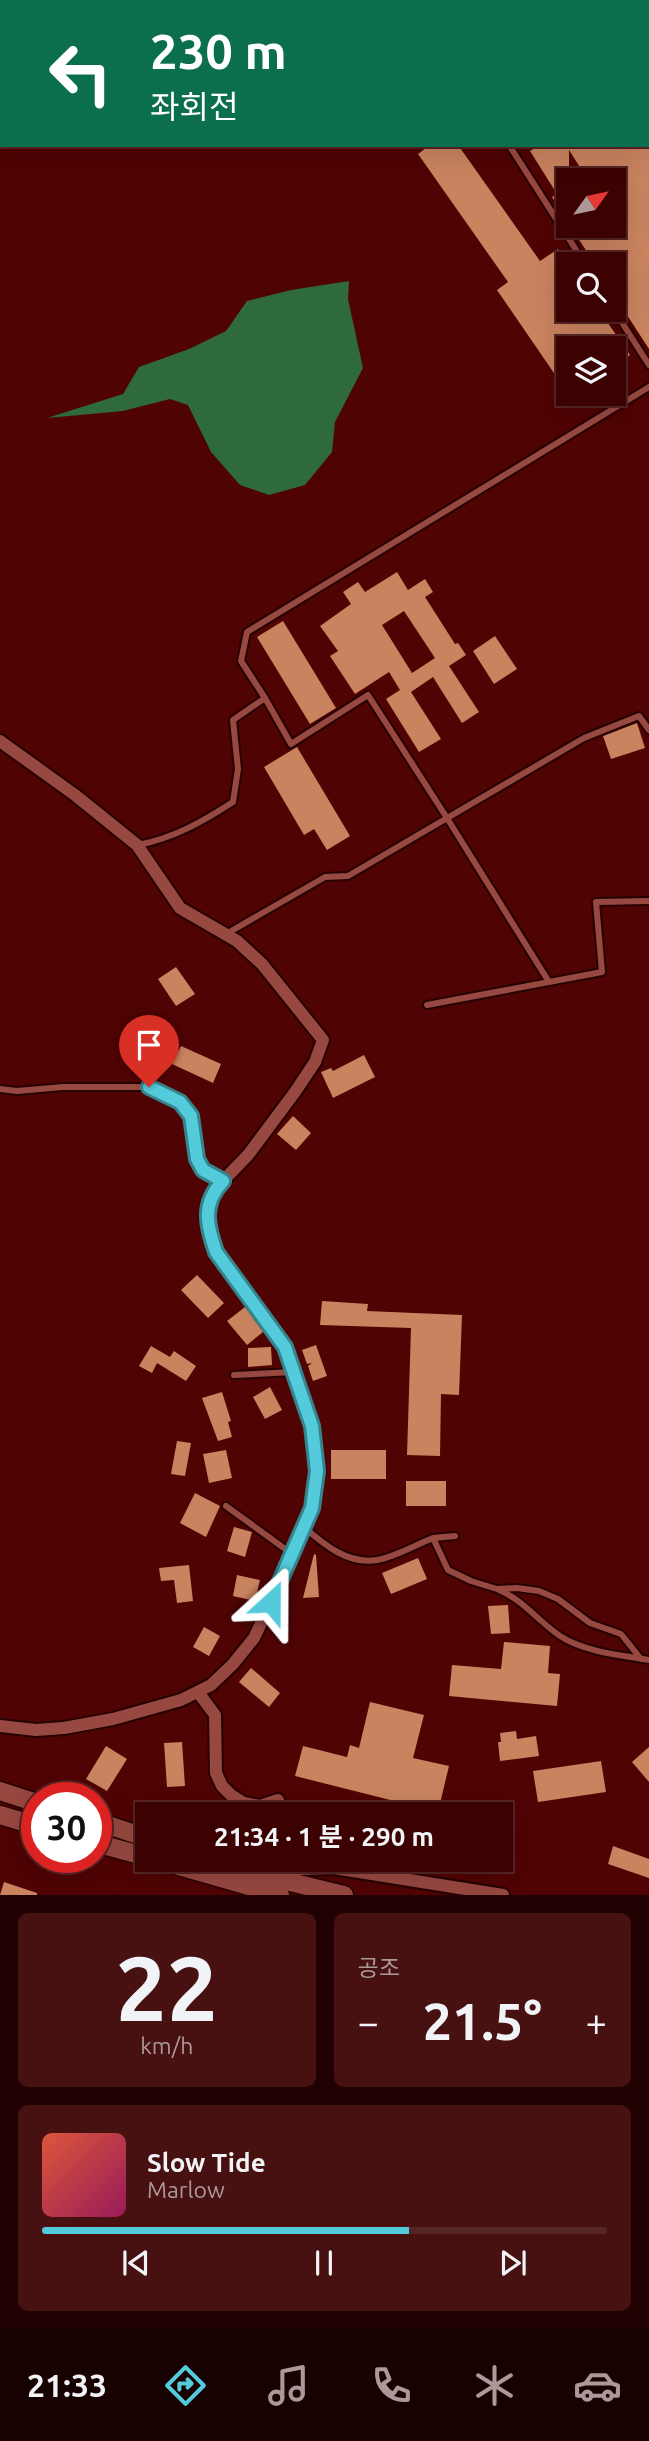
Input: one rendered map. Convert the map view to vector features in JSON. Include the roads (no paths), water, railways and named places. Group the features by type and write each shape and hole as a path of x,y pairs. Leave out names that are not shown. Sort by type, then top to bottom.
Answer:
{"main road":[{"path":"0,1791 21,1797"},
{"path":"0,1815 21,1821"},
{"path":"112,1826 135,1834"},
{"path":"112,1847 135,1854"},
{"path":"200,1872 280,1895"},
{"path":"249,1872 344,1895"}],"street":[{"path":"0,741 75,795 137,845 180,908 237,941 262,964 323,1040 315,1062 295,1092 248,1155 217,1187 206,1217 216,1252 285,1347 312,1426 317,1471 312,1508 254,1637 233,1664 211,1685 181,1700 113,1719 64,1728 36,1730 0,1726"},
{"path":"198,1692 215,1715 216,1773 222,1786 244,1803 260,1805 278,1800"},
{"path":"359,1872 503,1895"}],"lane":[{"path":"510,147 577,252"},
{"path":"622,322 649,365"},
{"path":"549,982 368,695 291,744 241,661 247,632 649,387"},
{"path":"137,845 163,840 186,830 233,802 238,769 233,720 265,698"},
{"path":"226,934 326,877 348,876 584,738 639,716 649,730"},
{"path":"427,1005 602,972 596,902 649,901"},
{"path":"0,1089 17,1091 63,1087 149,1087 180,1102 191,1116 197,1159 203,1170 223,1181"},
{"path":"233,1376 294,1372"},
{"path":"226,1507 292,1555"},
{"path":"304,1527 340,1555 362,1560 376,1560 433,1538 455,1536"},
{"path":"433,1538 448,1570 512,1595 561,1636 581,1646 645,1660"},
{"path":"497,1589 539,1591 558,1599 590,1623 621,1634 645,1660"}]}
